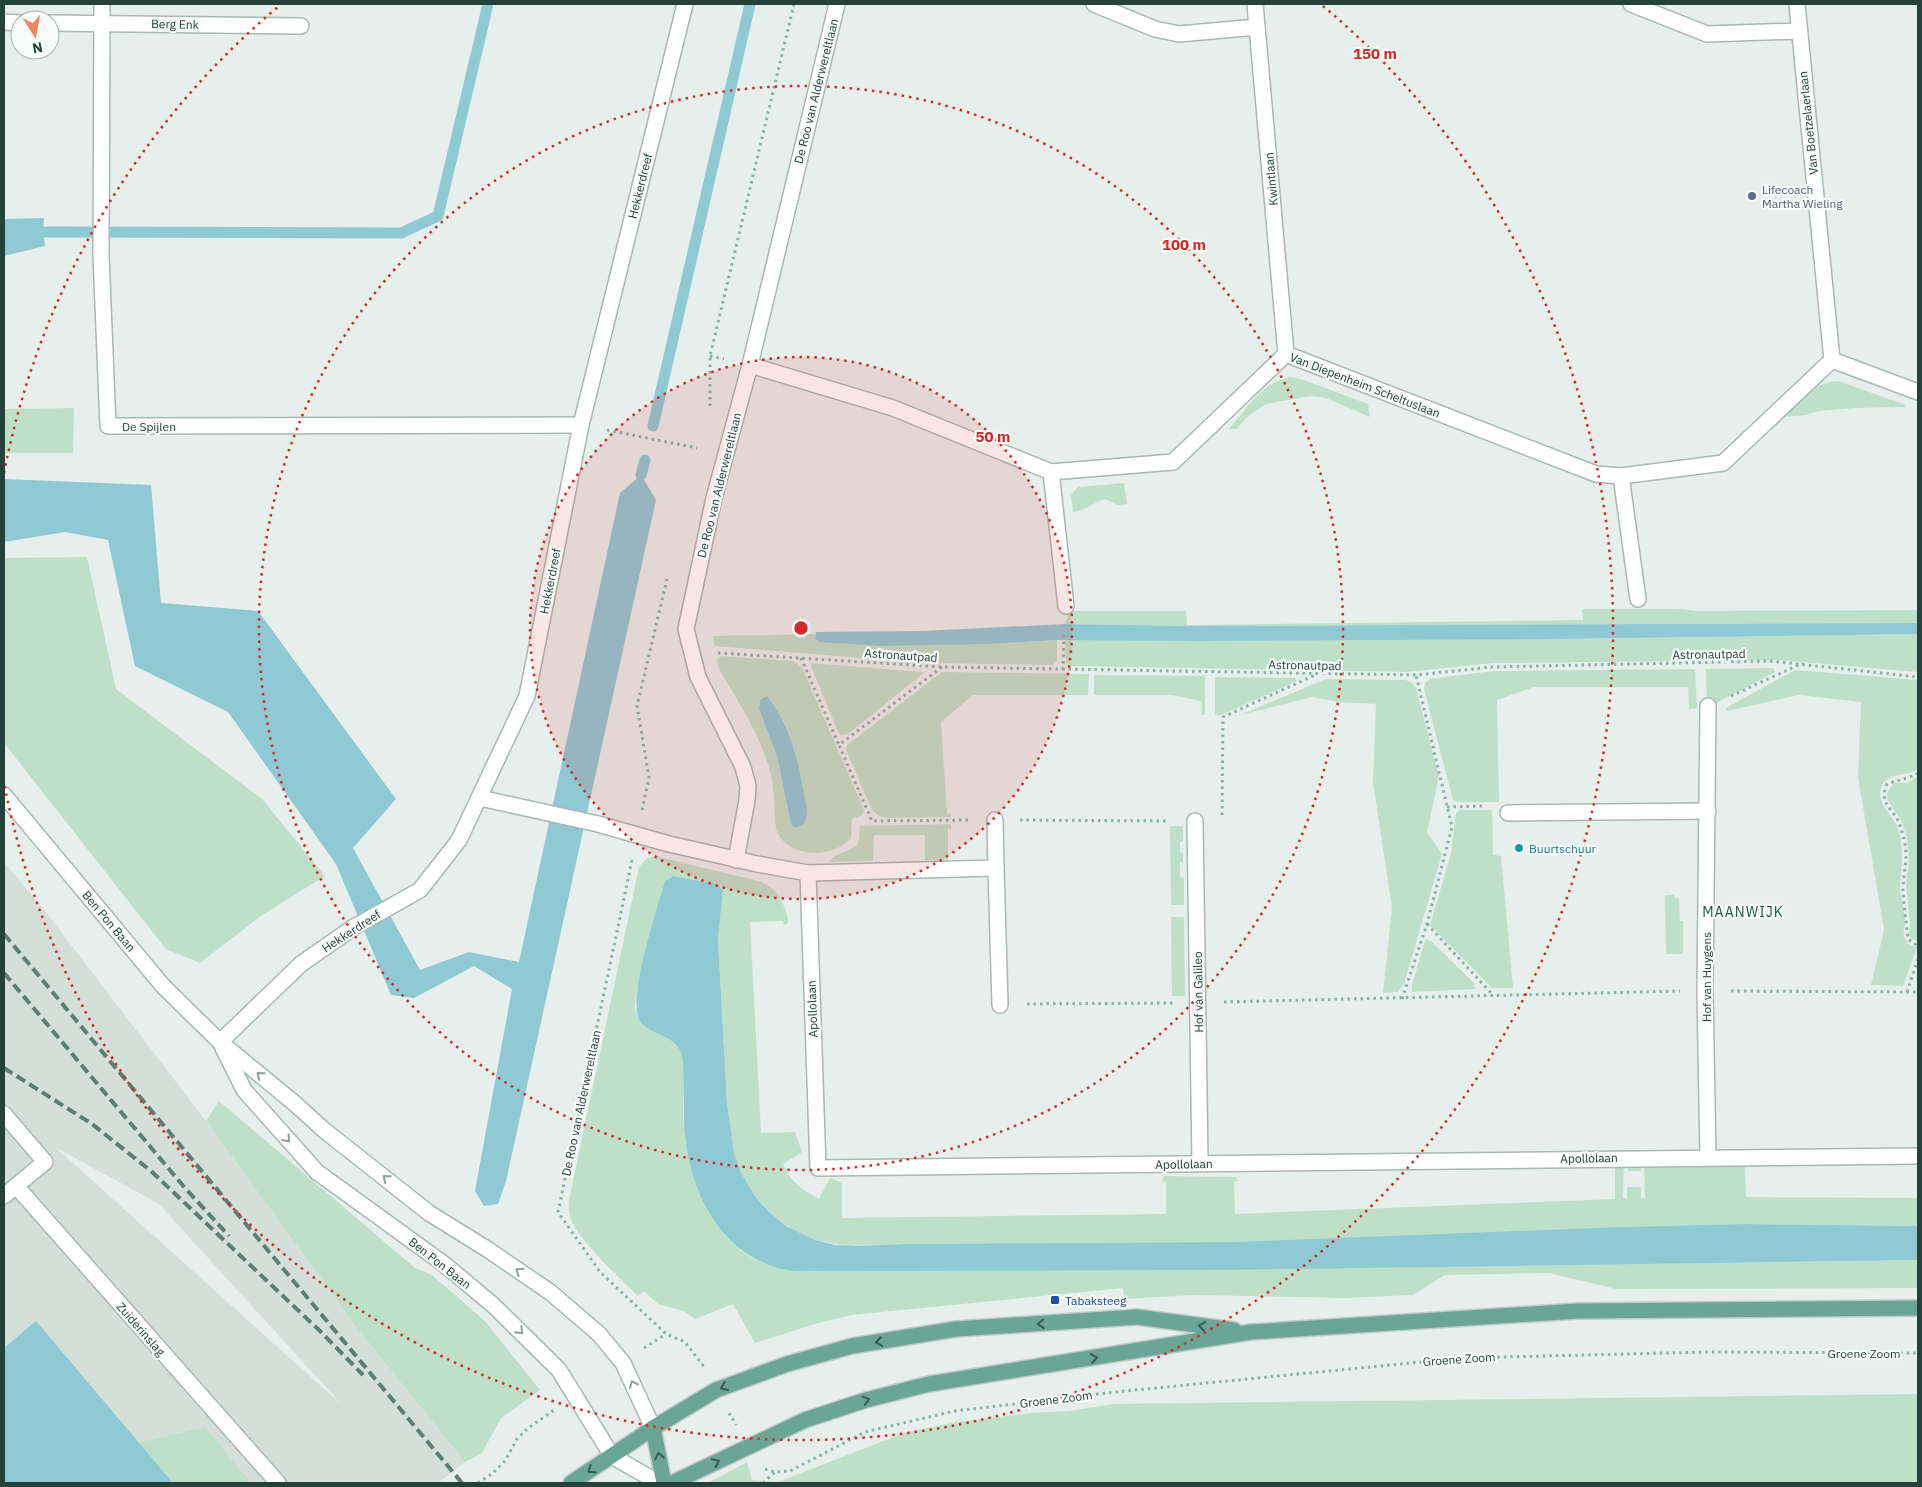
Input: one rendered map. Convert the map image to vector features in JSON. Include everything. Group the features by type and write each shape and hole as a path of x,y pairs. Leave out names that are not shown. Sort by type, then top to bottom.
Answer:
{"main road":[{"path":"672,1483 804,1420 866,1400 929,1384 1251,1332 1578,1311 1918,1308"},
{"path":"571,1483 653,1428 716,1390 787,1364 852,1346 956,1329 1137,1317 1251,1332"},
{"path":"653,1428 664,1483"}],"street":[{"name":"De Spijlen","path":"102,4 100,208 108,426 581,425"},
{"name":"Hekkerdreef","path":"220,1042 301,964 354,927 420,890 459,840 527,696 581,425 685,4"},
{"name":"De Roo van Alderwereltlaan","path":"736,860 748,786 743,767 698,677 686,629 714,498 750,365 837,4"},
{"path":"1094,4 1155,29 1179,34 1257,27"},
{"name":"Kwintlaan","path":"1255,4 1286,354"},
{"path":"1631,4 1707,34 1799,31"},
{"name":"Van Boetzelaerlaan","path":"1797,4 1832,360"},
{"name":"Berg Enk","path":"60,23 301,26"},
{"name":"Van Diepenheim Scheltuslaan","path":"750,365 893,408 1051,472 1173,462 1286,354 1596,474 1621,476 1723,463 1832,360"},
{"path":"1832,360 1918,392"},
{"path":"1051,472 1066,606"},
{"path":"1621,476 1638,599"},
{"name":"Hof van Huygens","path":"1708,706 1705,991 1708,1157"},
{"name":"Ben Pon Baan","path":"4,795 163,986 220,1042 324,1130 429,1213 487,1249 550,1292 599,1334 623,1363 653,1428"},
{"path":"480,798 598,824 736,860 808,873 996,868"},
{"path":"1508,813 1708,811"},
{"path":"995,820 1000,1005"},
{"name":"Hof van Galileo","path":"1195,821 1200,1164"},
{"name":"Apollolaan","path":"808,873 818,1168 1918,1156"},
{"name":"Ben Pon Baan","path":"220,1042 244,1090 317,1172 444,1264 493,1304 559,1370 612,1456 659,1483"},
{"path":"4,1114 45,1162 4,1196"},
{"name":"Zuiderinslag","path":"16,1186 278,1483"}],"path":[{"path":"710,412 710,356 794,4"},
{"path":"581,425 697,448"},
{"path":"696,457 700,439"},
{"name":"De Roo van Alderwereltlaan","path":"666,1334 600,1272 558,1212 649,778 637,706 669,570"},
{"path":"1063,670 1064,647"},
{"name":"Astronautpad","path":"691,652 942,667 1416,675 1492,667 1770,661 1918,676"},
{"path":"801,658 872,821 1222,821 1223,717 1317,674"},
{"path":"1708,706 1803,663"},
{"path":"840,745 942,667"},
{"path":"1402,999 1428,924 1452,827 1416,675"},
{"path":"1918,773 1909,779 1887,784 1883,792 1885,803 1900,825 1904,838 1906,856 1903,889 1907,932 1908,939 1918,946"},
{"path":"1447,807 1499,805 1508,813"},
{"path":"1428,924 1493,995"},
{"path":"1907,992 1918,959"},
{"path":"1000,1005 1402,999 1493,995 1705,991 1918,992"},
{"name":"Groene Zoom","path":"1003,1406 1125,1391 1462,1358 1708,1352 1918,1353"},
{"path":"763,1483 775,1472"}],"shaded area":[{"path":"4,862 45,911 206,1121 360,1332 465,1462 438,1483 4,1483","holes":["55,1147 159,1204 342,1405"]}],"green space":[{"path":"1290,377 1304,380 1368,404 1370,417 1326,398 1310,396 1266,404 1247,417 1237,429 1229,429 1255,397 1271,385"},
{"path":"1839,381 1905,405 1905,407 1819,411 1786,417 1802,398 1814,388 1829,382"},
{"path":"74,408 73,453 4,453 4,409"},
{"path":"1124,483 1127,504 1118,505 1105,499 1073,512 1071,495 1078,487"},
{"path":"87,557 116,689 262,799 325,876 262,915 200,963 166,949 4,743 4,558"},
{"path":"1582,609 1679,609 1697,611 1918,610 1918,623 1187,626 1065,624 1070,611 1186,611 1187,625 1583,620"},
{"path":"815,634 815,639 818,641 988,644 1057,640 1057,661 1053,665 924,663 714,646 713,636"},
{"path":"1918,634 1918,672 1777,660 1493,663 1407,672 1071,666 1066,661 1065,640 1555,639"},
{"path":"718,657 793,661 802,667 864,810 862,815 852,819 851,838 843,845 834,850 811,853 800,851 781,839 776,829 773,788 767,761 750,722 720,671 717,661","holes":["767,697 785,724 795,750 807,814 805,822 798,827 791,824 777,756 759,709 759,702"]},
{"path":"811,663 924,673 848,734 841,735 838,732"},
{"path":"1773,668 1775,672 1707,708 1706,669"},
{"path":"1695,669 1697,708 1689,709 1688,687 1534,687 1497,700 1499,802 1457,802 1453,800 1424,689 1425,683 1430,679 1493,671"},
{"path":"1795,670 1918,680 1918,769 1889,778 1885,781 1880,792 1882,803 1898,828 1901,839 1902,868 1900,885 1905,920 1904,937 1908,943 1917,947 1903,986 1871,985 1884,930 1858,777 1861,702 1799,695 1727,711 1726,708"},
{"path":"942,672 1089,674 1088,695 973,695 941,722 947,813 951,814 951,817 888,818 879,816 872,810 846,750 847,745"},
{"path":"1094,675 1205,676 1205,715 1202,715 1201,701 1172,695 1094,695"},
{"path":"1215,677 1295,678 1297,681 1221,715 1215,715"},
{"path":"1326,679 1406,680 1412,683 1416,688 1439,776 1427,832 1442,854 1404,984 1398,992 1383,993 1392,908 1373,782 1376,704 1340,702 1312,697 1240,715"},
{"path":"1918,776 1918,941 1912,939 1909,935 1910,923 1906,884 1909,858 1907,839 1902,822 1887,799 1887,793 1895,783 1907,783"},
{"path":"1460,810 1492,810 1493,855 1501,856 1513,988 1492,988 1430,925 1451,853 1456,813"},
{"path":"951,824 951,829 948,829 948,860 925,860 925,835 874,835 873,861 829,862 833,857 857,846 860,826"},
{"path":"1170,826 1183,826 1183,841 1180,842 1180,852 1183,853 1183,862 1180,862 1180,877 1184,878 1184,905 1171,905"},
{"path":"654,856 759,881 772,889 781,899 787,915 787,924 784,925 783,921 750,922 761,1133 795,1132 802,1152 783,1164 786,1170 797,1184 819,1199 830,1178 842,1183 842,1218 1166,1214 1166,1182 1162,1181 1163,1177 1166,1176 1236,1177 1238,1181 1234,1182 1235,1214 1615,1199 1615,1167 1611,1167 1611,1163 1615,1161 1748,1160 1751,1164 1745,1165 1746,1197 1918,1198 1918,1226 1745,1224 1230,1242 846,1246 815,1240 795,1231 773,1216 752,1192 741,1173 734,1153 727,1103 718,939 723,890 716,884 672,876 665,881 638,983 635,1007 637,1016 648,1027 669,1038 680,1049 684,1063 683,1113 686,1147 694,1180 708,1212 737,1247 765,1264 788,1270 1186,1270 1918,1260 1918,1288 1616,1289 1549,1273 1445,1275 1413,1295 1346,1298 1193,1295 1124,1299 1123,1288 851,1315 818,1323 755,1343 733,1304 695,1319 684,1311 658,1304 644,1291 638,1296 582,1238 570,1216 570,1196 639,867 646,859","holes":["1624,1165 1627,1166 1628,1171 1641,1171 1640,1166 1644,1166 1645,1198 1641,1198 1641,1187 1627,1187 1627,1198 1623,1198"]},
{"path":"1665,895 1674,895 1674,898 1679,898 1680,921 1683,921 1683,954 1666,954"},
{"path":"1171,917 1184,917 1185,996 1172,996"},
{"path":"1426,940 1431,941 1474,983 1475,989 1412,992 1412,985"},
{"path":"219,1101 415,1268 432,1275 484,1320 540,1390 501,1418 482,1453 465,1462 360,1332 206,1121"},
{"path":"1918,1394 1918,1483 708,1483 747,1462 752,1480 778,1482 904,1433 957,1422 1030,1413 1069,1411 1114,1404"},
{"path":"205,1427 251,1483 173,1483 137,1443"}],"water":[{"path":"44,218 45,246 4,256 4,219"},
{"path":"641,475 656,500 506,1181 498,1204 484,1206 475,1191 512,989 474,966 414,998 391,995 336,864 228,712 135,666 108,540 65,532 4,542 4,479 151,485 161,603 258,611 396,799 353,848 420,970 469,952 519,962 620,493"},
{"path":"1918,623 1918,634 1555,639 1057,640 988,644 881,646 820,642 815,639 816,632 923,631 1065,624 1187,626"},
{"path":"767,696 787,730 798,764 807,812 804,824 798,827 793,827 791,824 777,756 759,709 760,700"},
{"path":"673,876 716,884 723,890 718,939 727,1103 734,1153 741,1173 755,1196 769,1212 786,1226 815,1240 835,1245 857,1246 1230,1242 1745,1224 1918,1226 1918,1260 1226,1270 801,1271 787,1270 764,1263 745,1252 728,1238 714,1221 703,1202 694,1181 688,1158 685,1136 682,1056 679,1049 670,1039 651,1030 640,1021 637,1011 640,975 650,931 665,881"},
{"path":"36,1321 173,1483 4,1483 4,1348"}],"waterway":[{"path":"43,232 401,233 438,216 488,4"},
{"path":"653,426 750,4"},
{"path":"641,475 645,460"}],"railway":[{"path":"4,934 462,1483"},
{"path":"4,973 185,1188 229,1236"},
{"path":"4,1068 92,1124 151,1171 322,1333 363,1375"}],"place":[{"name":"Lifecoach Martha Wieling","path":"1752,196"},
{"name":"Buurtschuur","path":"1519,848"},
{"name":"Tabaksteeg","path":"1055,1300"}],"district":[{"name":"MAANWIJK","path":"1743,912"}]}
